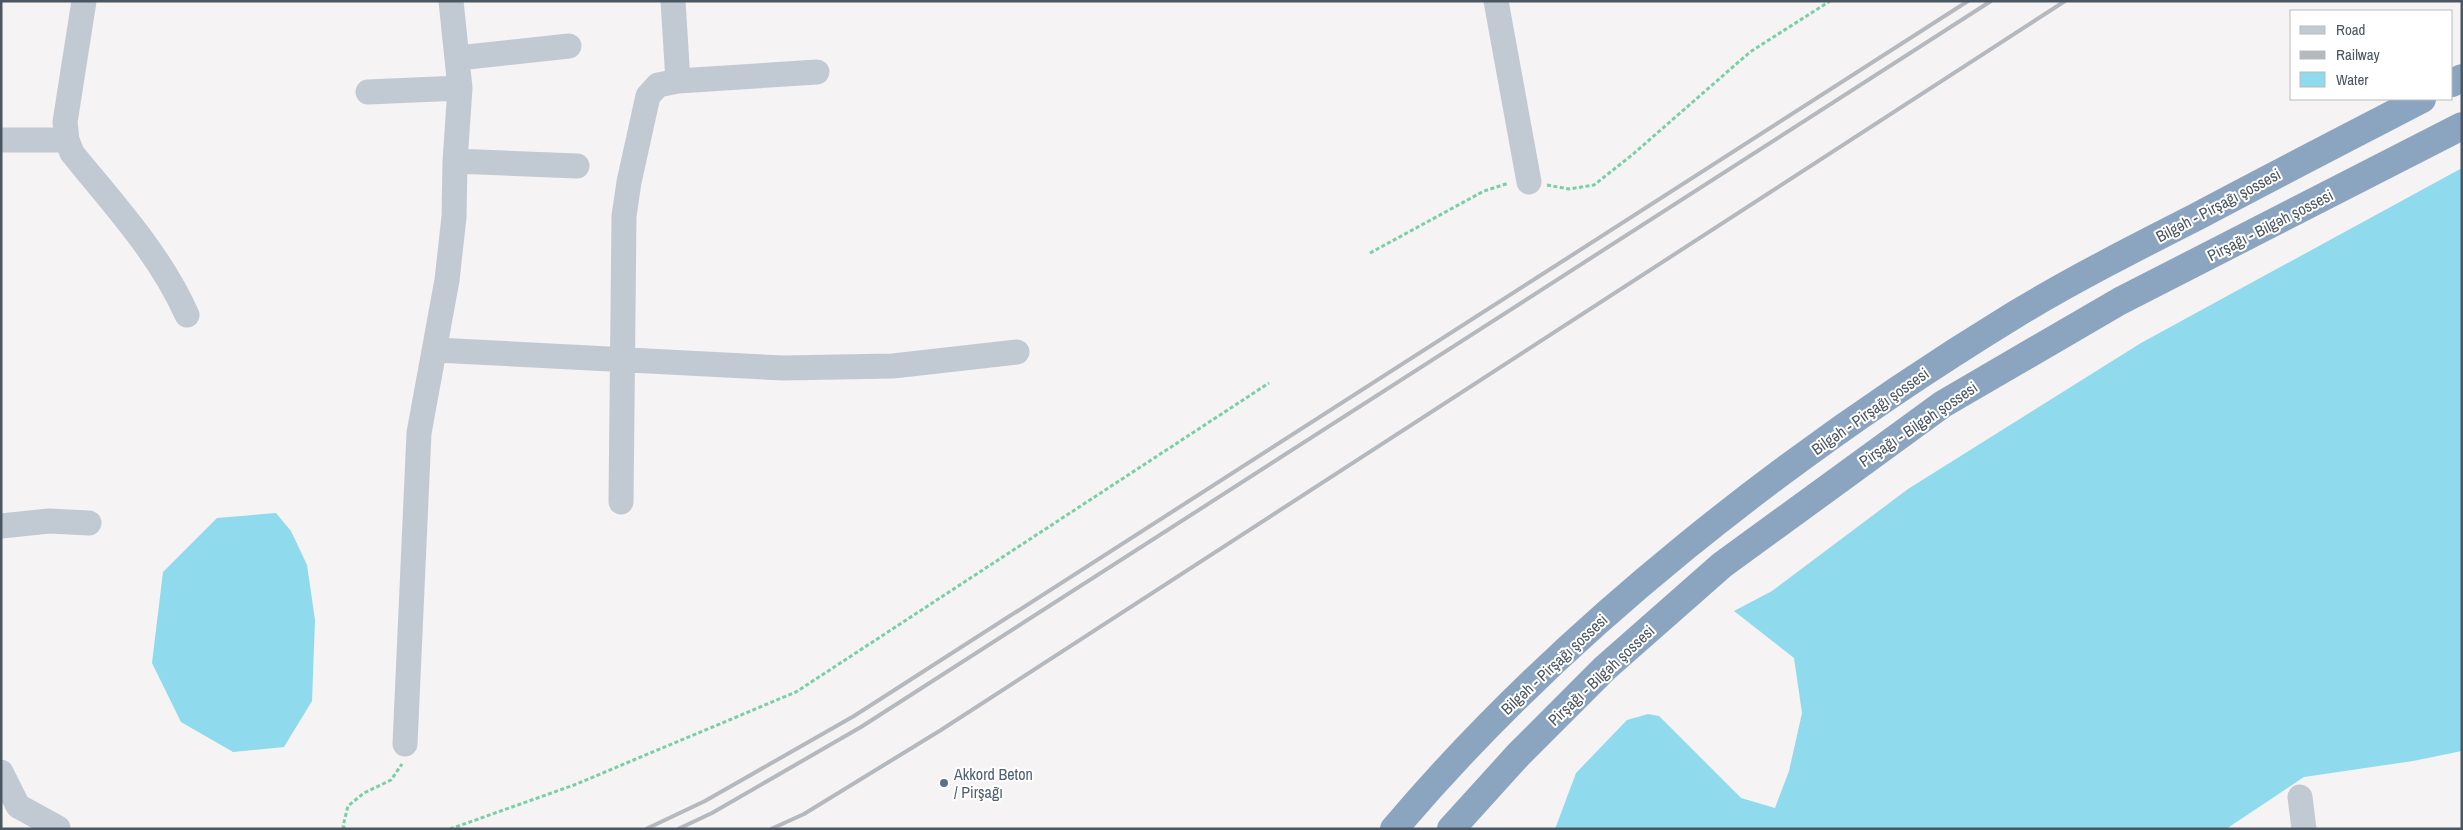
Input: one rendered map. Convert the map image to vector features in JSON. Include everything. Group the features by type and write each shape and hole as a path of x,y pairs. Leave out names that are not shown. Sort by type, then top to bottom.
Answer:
{"highway":[{"name":"Bilgəh - Pirşağı şossesi","path":"1394,829 1497,718 1578,640 1695,540 1806,455 1923,374 2017,314 2105,264 2420,100"},
{"name":"Pirşağı - Bilgəh şossesi","path":"1451,829 1519,754 1605,668 1722,565 1943,404 2120,301 2462,126"}],"street":[{"path":"84,1 67,100 67,140 72,154 160,263 175,288 187,316"},
{"path":"405,744 419,433 436,350 453,226 454,160 460,88 451,1"},
{"path":"673,1 678,81"},
{"path":"1496,1 1529,182"},
{"path":"458,58 569,46"},
{"path":"620,502 624,216 629,182 648,96 658,85 678,81 817,72"},
{"path":"368,92 460,88"},
{"path":"1,140 67,140"},
{"path":"454,160 577,166"},
{"path":"436,350 621,358 783,368 893,366 1016,352"},
{"path":"1,526 49,521 89,523"},
{"path":"1,772 18,806 58,828"},
{"path":"2300,797 2304,829"}],"path":[{"path":"1370,253 1484,191 1505,183 1529,182 1569,189 1594,185 1632,155 1750,52 1830,1"},
{"path":"450,829 574,785 796,692 1269,383"},
{"path":"345,829 343,826 348,806 364,792 391,780 403,763 405,744"}],"water":[{"path":"2462,168 2462,751 2413,761 2304,777 2226,829 1555,829 1576,773 1627,720 1648,714 1659,716 1741,798 1775,808 1789,771 1802,713 1794,658 1734,611 1772,591 1908,489 2141,343"},
{"path":"276,513 291,531 307,565 315,620 312,701 284,747 233,752 181,722 152,663 163,572 217,518"}],"railway":[{"path":"646,829 705,801 854,716 1968,1"},
{"path":"678,829 712,813 861,727 1991,1"},
{"path":"771,829 804,814 941,730 2065,1"}],"place":[{"name":"Akkord Beton / Pirşağı","path":"944,783"}]}
